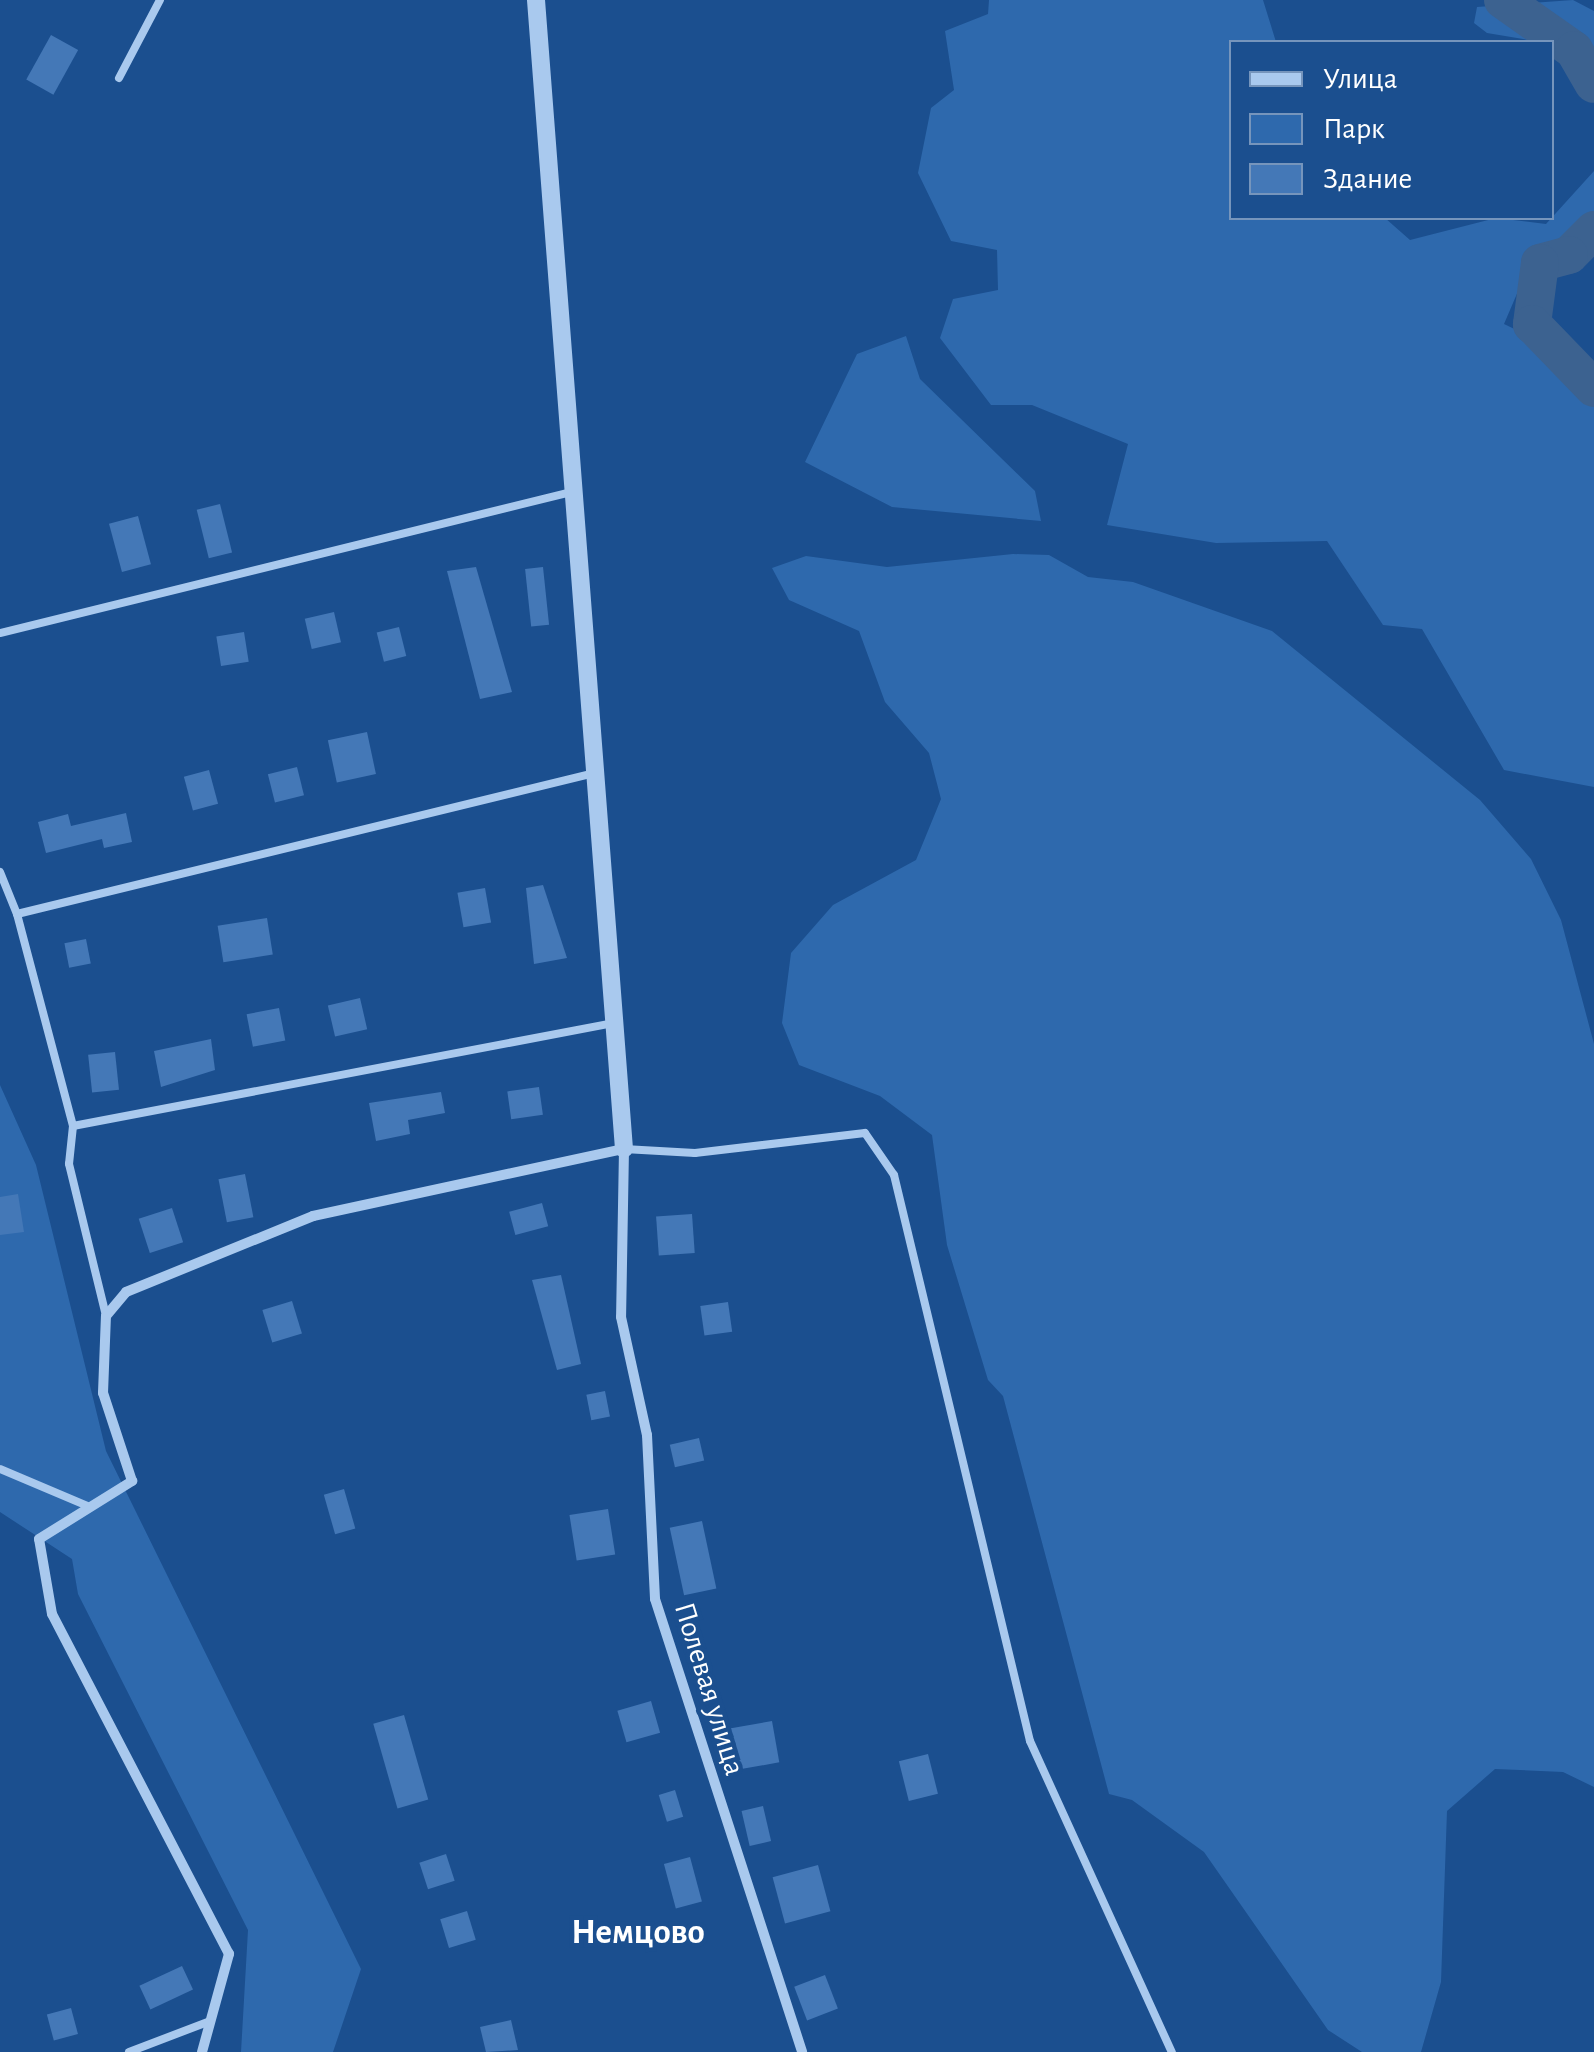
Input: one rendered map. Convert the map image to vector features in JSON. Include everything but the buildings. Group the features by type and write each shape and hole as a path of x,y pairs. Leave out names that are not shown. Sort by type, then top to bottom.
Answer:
{"street":[{"path":"202,2052 229,1954 52,1614 39,1539 132,1481 103,1393 106,1316 126,1292 313,1216 624,1148 536,0"},
{"name":"Полевая улица","path":"624,1148 621,1316 646,1435 654,1598 802,2052"}],"lane":[{"path":"119,78 160,0"},
{"path":"0,633 571,492"},
{"path":"17,914 594,772"},
{"path":"0,872 17,914 73,1126 69,1164 106,1316"},
{"path":"73,1126 614,1024"},
{"path":"624,1148 695,1154 865,1133 894,1175 1030,1741 1172,2052"},
{"path":"0,1469 90,1507"},
{"path":"130,2052 210,2021"}],"green space":[{"path":"989,0 1263,0 1275,40 1229,40 1229,220 1387,220 1410,240 1488,220 1546,224 1554,220 1554,215 1594,171 1594,214 1522,282 1504,324 1594,367 1594,787 1504,770 1422,629 1383,625 1327,541 1216,543 1107,525 1128,444 1032,405 991,405 940,338 953,299 998,290 997,250 951,241 918,173 931,108 954,90 945,31 988,14"},
{"path":"1573,0 1594,11 1594,60 1583,49 1554,44 1554,40 1487,33 1474,23 1477,7"},
{"path":"906,336 920,379 1035,491 1041,521 892,507 805,462 857,354"},
{"path":"1013,554 1049,555 1088,577 1133,582 1272,631 1480,800 1531,859 1561,920 1594,1044 1594,1787 1563,1772 1495,1769 1447,1811 1441,1982 1421,2052 1362,2052 1328,2030 1204,1852 1132,1800 1109,1794 1003,1396 988,1380 947,1245 932,1135 880,1096 799,1065 782,1023 791,953 833,905 916,860 941,799 929,753 885,702 859,631 789,600 772,568 806,556 887,567"},
{"path":"0,1085 36,1165 106,1451 361,1969 333,2052 241,2052 248,1930 78,1594 72,1559 0,1512"}],"waterway":[{"path":"1503,0 1574,50 1594,84"},
{"path":"1594,230 1569,255 1540,263 1532,324 1594,388"}],"district":[{"name":"Немцово","path":"638,1933"}]}
